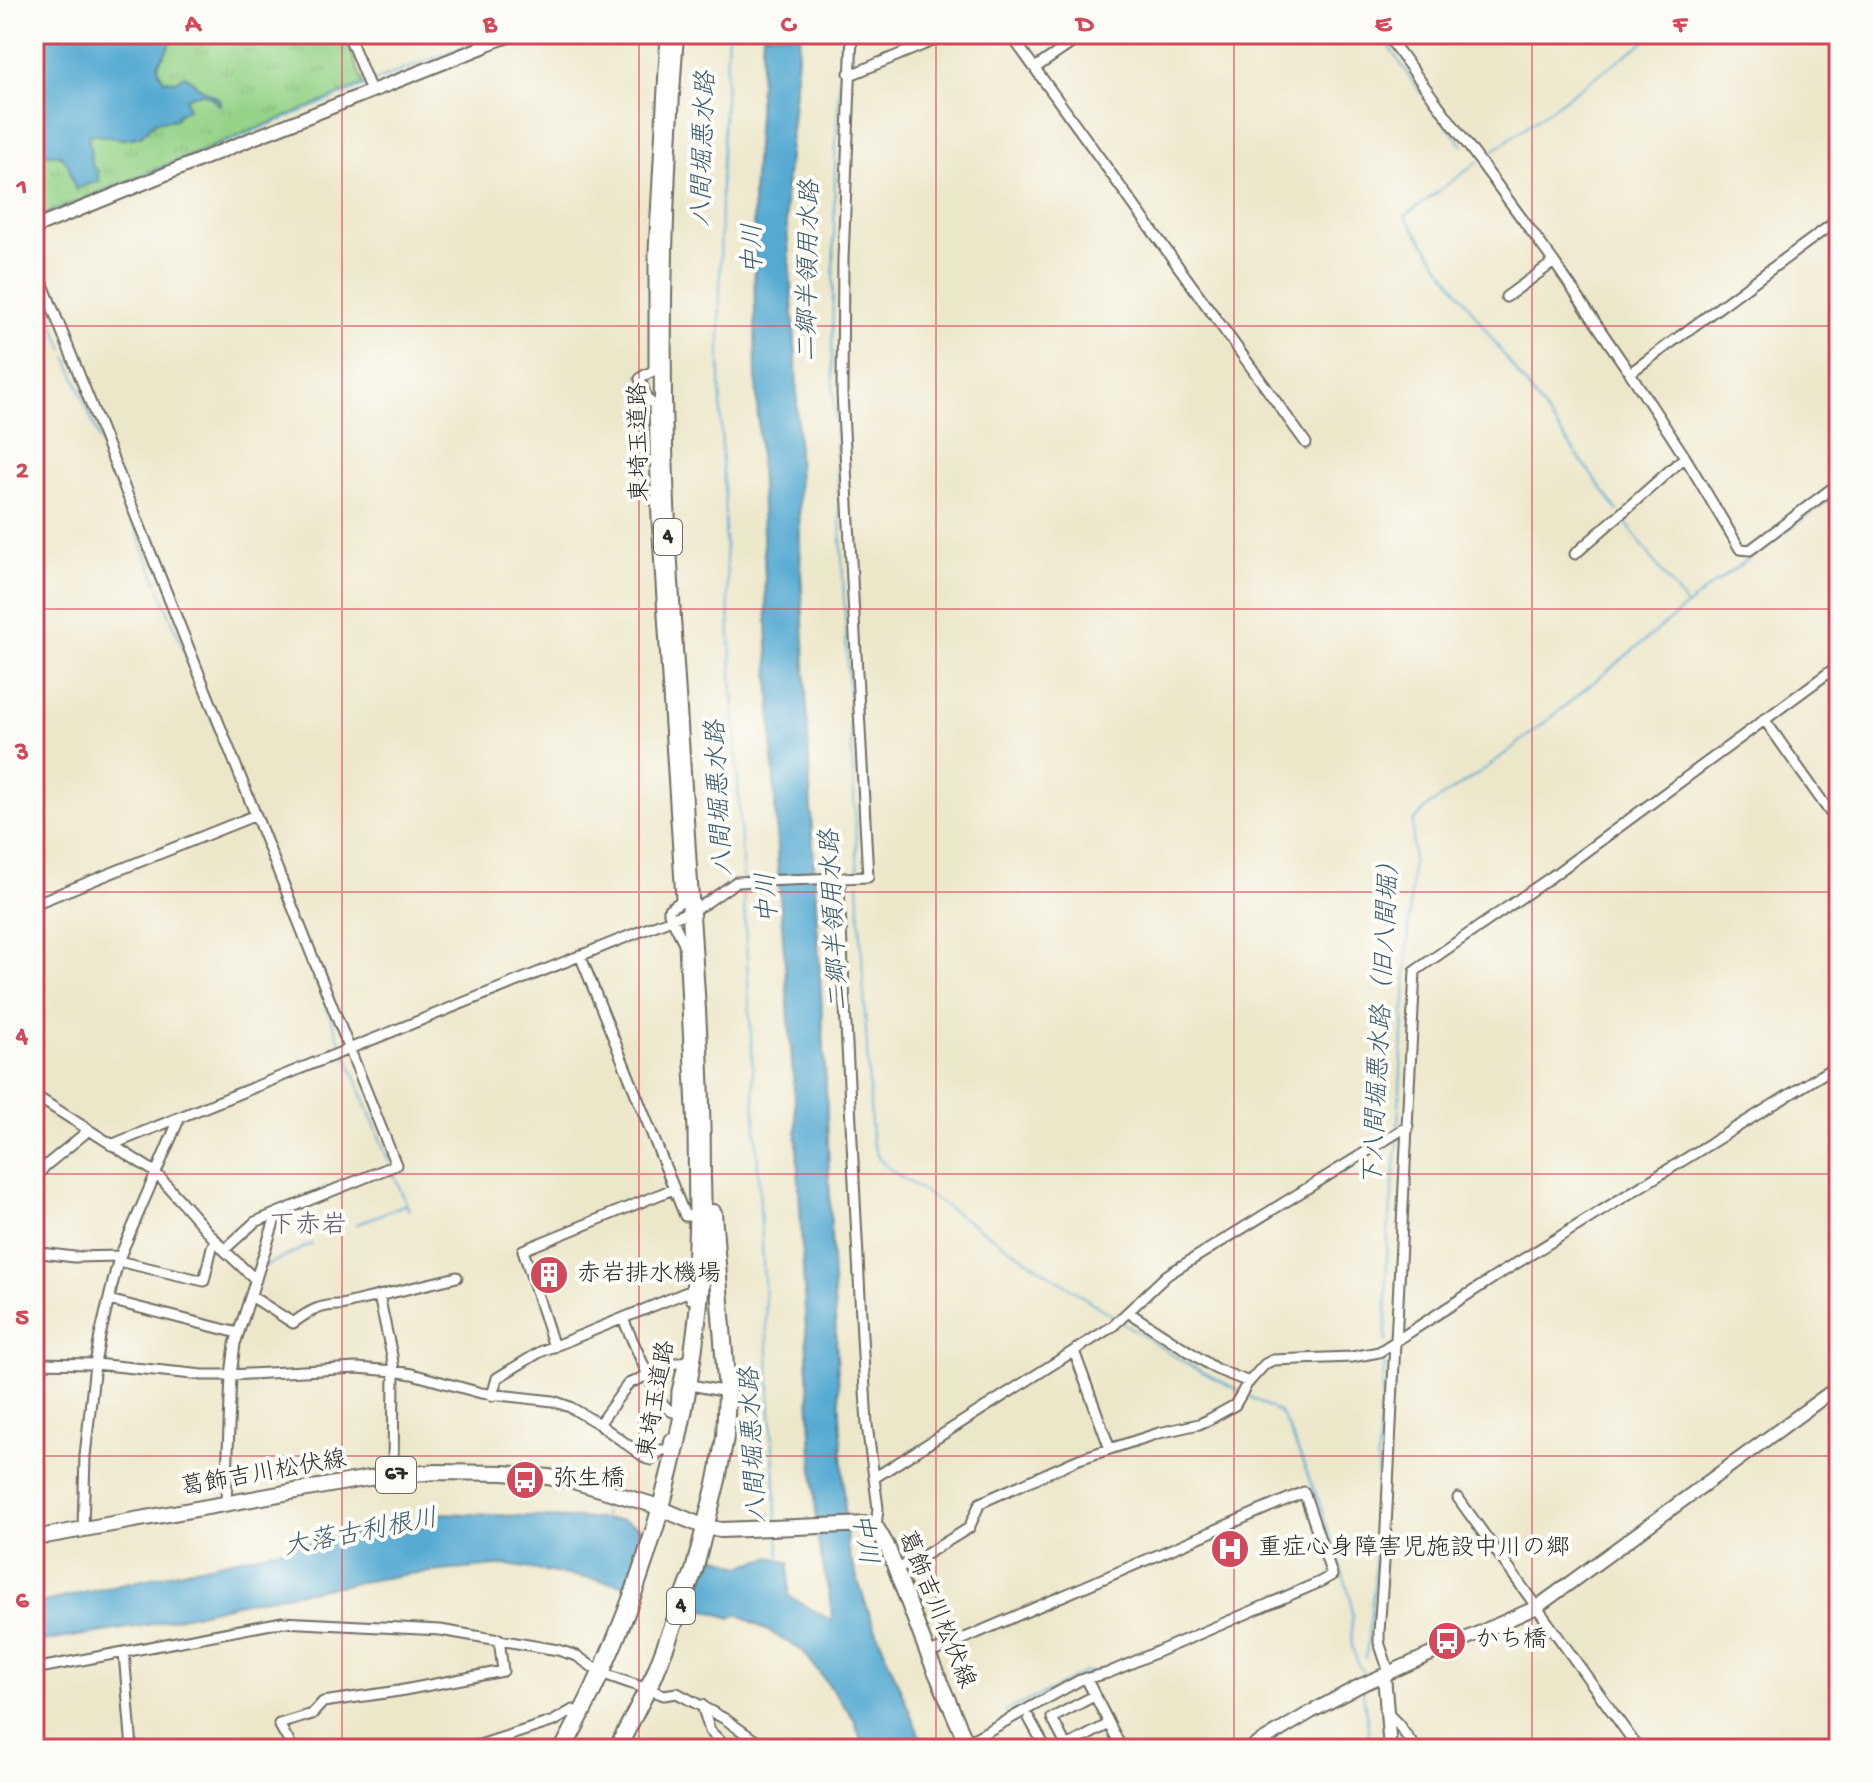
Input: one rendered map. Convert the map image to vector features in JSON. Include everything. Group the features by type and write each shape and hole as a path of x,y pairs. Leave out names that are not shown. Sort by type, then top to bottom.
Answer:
{"highway":[{"name":"東埼玉道路","path":"617,1749 651,1682 694,1571 725,1437 727,1392 699,1040 663,442 664,249 675,34"},
{"name":"東埼玉道路","path":"563,1749 605,1665 637,1587 676,1454 700,1290 703,1234 699,1040"}],"main road":[{"name":"葛飾吉川松伏線","path":"34,1538 393,1475 464,1472 548,1477 598,1488 704,1531 869,1525 887,1546 928,1654 968,1746"}],"street":[{"path":"348,34 371,91"},
{"path":"477,34 483,47"},
{"path":"34,228 518,34"},
{"path":"34,1363 95,1364 231,1375 357,1368 394,1371 492,1396 553,1401 599,1424 647,1459 652,1460 661,1450 668,1450 684,1383 692,1290 693,1130 684,943 669,909 681,898 659,549 654,405 647,399 640,379 654,368 654,251 666,34"},
{"path":"111,1145 691,911 736,882 868,877 842,393 843,259 852,34"},
{"path":"849,73 930,42 941,34"},
{"path":"1010,34 1306,443"},
{"path":"1035,68 1085,34"},
{"path":"1386,34 1630,371 1740,549 1750,550 1839,483"},
{"path":"1630,371 1839,219"},
{"path":"34,262 396,1165 255,1222 224,1250"},
{"path":"1506,297 1554,262"},
{"path":"1575,554 1685,457"},
{"path":"1390,1749 1379,1632 1415,971 1551,877 1839,665"},
{"path":"1764,719 1838,820"},
{"path":"34,904 256,815"},
{"path":"843,878 839,890 867,1425 878,1508 869,1525"},
{"path":"580,955 673,1189 685,1216 694,1215"},
{"path":"896,1569 969,1528 980,1503 1079,1459 1159,1433 1199,1424 1235,1405 1248,1383 1265,1364 1273,1360 1352,1357 1379,1352 1839,1064"},
{"path":"34,1095 155,1172 224,1250 256,1280"},
{"path":"83,1529 85,1456 95,1364 109,1300 119,1258 180,1117"},
{"path":"874,1478 1113,1326 1167,1275 1409,1125"},
{"path":"34,1182 44,1167 89,1130"},
{"path":"554,1347 523,1250 673,1189"},
{"path":"226,1503 231,1375 238,1333 277,1213"},
{"path":"34,1252 119,1258 204,1281 216,1240"},
{"path":"251,1296 293,1323 308,1311 328,1304 341,1305 457,1277"},
{"path":"492,1396 497,1378 540,1352 692,1290"},
{"path":"379,1296 394,1371 393,1475"},
{"path":"109,1300 238,1333"},
{"path":"1128,1312 1216,1369 1248,1383"},
{"path":"623,1319 659,1400 676,1413"},
{"path":"1074,1351 1110,1449"},
{"path":"599,1424 628,1384 675,1363 684,1363"},
{"path":"684,1383 727,1392"},
{"path":"1249,1749 1359,1686 1537,1607 1839,1386"},
{"path":"928,1654 1304,1492 1332,1575 1108,1673 1086,1678 968,1746"},
{"path":"1458,1498 1639,1749"},
{"path":"34,1669 282,1622 440,1630 558,1650 605,1665 651,1682 664,1695 677,1693 702,1705 767,1749"},
{"path":"293,1749 279,1724 312,1714 323,1702 503,1671 499,1639"},
{"path":"124,1653 132,1749"},
{"path":"1086,1678 1122,1749"},
{"path":"1094,1696 1052,1718 1068,1748 1109,1724"},
{"path":"702,1705 710,1731 728,1749"},
{"path":"467,1749 552,1722 573,1710"},
{"path":"1388,1714 1416,1749"},
{"path":"1029,1718 1046,1749"}],"green space":[{"path":"34,34 344,34 364,85 34,219"}],"water":[{"path":"34,34 172,34 158,65 164,80 176,81 185,75 201,89 217,97 221,104 218,105 207,95 195,94 186,98 188,109 177,115 176,119 155,122 141,136 122,139 91,134 88,137 92,166 97,170 99,181 75,189 68,164 60,155 51,155 34,146 34,72 43,68 44,64 34,50"},
{"path":"763,34 800,34 785,199 796,357 811,811 847,1547 867,1608 925,1749 864,1749 854,1719 803,1651 738,1614 731,1618 616,1583 507,1565 408,1574 249,1601 147,1625 34,1643 34,1604 443,1513 621,1520 740,1566 772,1557 789,1563 789,1596 832,1621 818,1541 812,1456 795,1102 778,869 756,376 753,195"}],"pier":[{"path":"649,1527 707,1549 687,1609 627,1591"}],"waterway":[{"path":"484,38 494,34"},
{"name":"八間堀悪水路","path":"728,34 721,181 720,372 725,539 743,880"},
{"name":"二郷半領用水路","path":"842,34 835,160 832,362 858,872"},
{"path":"1483,158 1655,34"},
{"path":"372,82 478,41"},
{"path":"1386,42 1463,146"},
{"path":"34,221 366,85"},
{"path":"1478,162 1405,216 1618,511"},
{"path":"34,275 64,350"},
{"path":"67,357 110,466"},
{"path":"113,472 157,582"},
{"name":"下八間堀悪水路（旧八間堀）","path":"1398,1126 1413,822 1430,805 1488,767 1538,728 1710,587 1839,493"},
{"path":"1621,516 1686,605"},
{"path":"159,588 203,698"},
{"path":"206,705 250,814"},
{"path":"253,822 296,930"},
{"name":"二郷半領用水路","path":"858,883 872,1142 879,1159 892,1171 1117,1319"},
{"name":"八間堀悪水路","path":"743,886 777,1523"},
{"path":"299,937 342,1046"},
{"path":"346,1054 390,1164"},
{"name":"下八間堀悪水路（旧八間堀）","path":"1386,1342 1387,1245 1398,1137"},
{"path":"393,1172 409,1210"},
{"path":"357,1224 406,1204"},
{"path":"265,1266 312,1244"},
{"name":"二郷半領用水路","path":"1123,1323 1185,1363 1238,1390"},
{"name":"下八間堀悪水路（旧八間堀）","path":"1366,1658 1374,1584 1378,1453 1386,1352"},
{"name":"二郷半領用水路","path":"1247,1395 1280,1413 1290,1431 1319,1502 1351,1599 1352,1647 1366,1676"},
{"path":"603,1520 605,1509"},
{"name":"八間堀悪水路","path":"778,1533 780,1559"},
{"path":"1005,1711 1084,1672 1095,1672"},
{"name":"下八間堀悪水路（旧八間堀）","path":"1363,1692 1371,1749"}],"place":[{"name":"赤岩排水機場","path":"549,1275"},
{"name":"弥生橋","path":"525,1480"},
{"name":"重症心身障害児施設中川の郷","path":"1230,1549"},
{"name":"かち橋","path":"1447,1641"}],"district":[{"name":"下赤岩","path":"308,1227"}],"water label":[{"name":"中川","path":"755,249"},
{"name":"中川","path":"770,898"},
{"name":"大落古利根川","path":"361,1535"},
{"name":"中川","path":"862,1539"}]}
